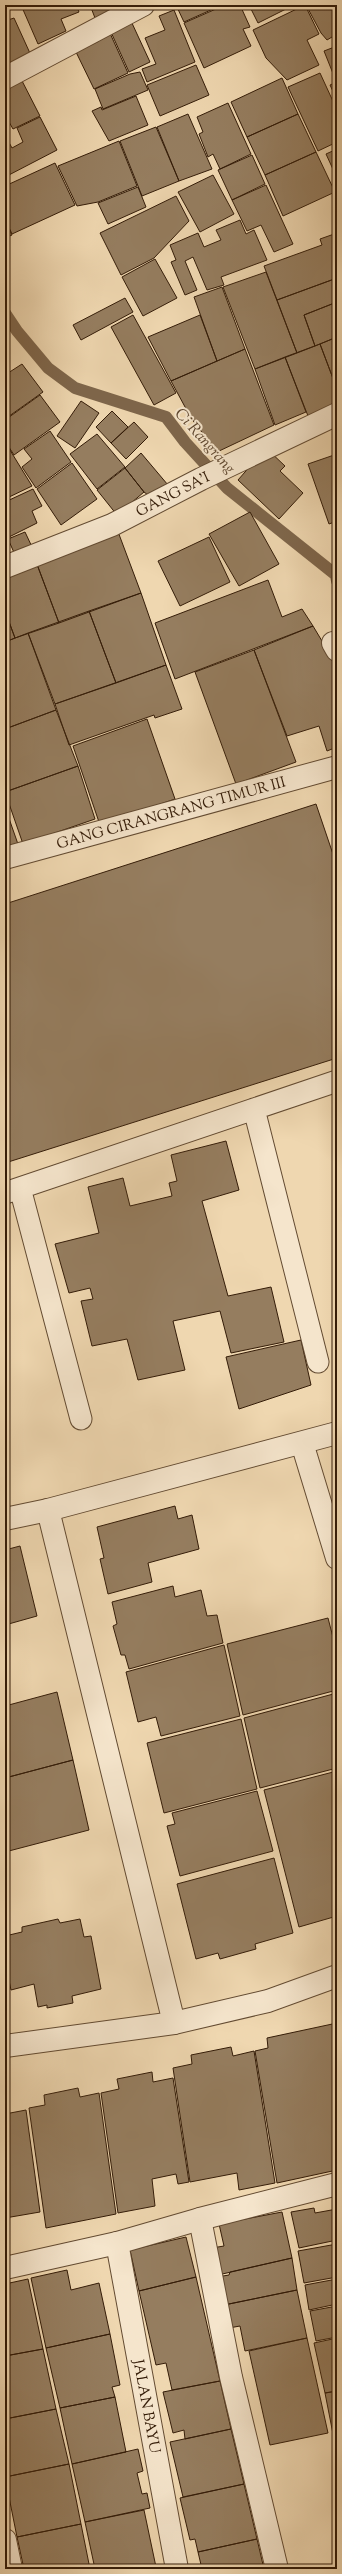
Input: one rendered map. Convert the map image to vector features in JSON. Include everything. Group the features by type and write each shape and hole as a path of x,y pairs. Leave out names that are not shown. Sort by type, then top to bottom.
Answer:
{"street":[{"path":"5,78 143,5"},
{"name":"GANG SA'I","path":"5,567 112,525 201,479 229,467 337,414"},
{"name":"GANG CIRANGRANG TIMUR III","path":"5,858 337,767"},
{"path":"5,1519 48,1510 337,1433"},
{"path":"302,1443 337,1558"},
{"path":"48,1510 174,2023"},
{"path":"5,2046 174,2023 268,2001 337,1976"},
{"path":"5,2268 117,2244 200,2219 337,2184"},
{"path":"200,2219 231,2377 277,2569"},
{"name":"JALAN BAYU","path":"117,2244 177,2569"},
{"path":"5,2540 11,2569"}],"lane":[{"path":"81,1419 12,1191 337,1081"},
{"path":"254,1110 318,1362"}],"building":[{"path":"21,5 76,5 79,12 61,19 66,31 38,44"},
{"path":"90,5 123,5 95,18"},
{"path":"176,5 222,5 184,22"},
{"path":"225,5 240,5 250,27 243,29 251,46 204,68 184,23"},
{"path":"249,5 294,5 258,23"},
{"path":"305,5 319,34 307,40 319,65 287,80 266,58 253,30"},
{"path":"306,5 337,5 337,34 327,40 321,33"},
{"path":"174,10 195,62 147,82 142,69 156,64 145,38 165,30 159,16"},
{"path":"14,18 34,62 5,74 5,21"},
{"path":"131,21 150,62 129,72 110,30"},
{"path":"109,31 128,73 94,89 76,52 99,41 97,37"},
{"path":"337,46 337,80 336,81 324,51"},
{"path":"196,65 209,95 160,116 147,85"},
{"path":"140,72 148,90 103,109 95,89 130,74"},
{"path":"320,73 337,110 337,142 318,151 288,87"},
{"path":"19,75 40,116 13,129 5,115 5,83"},
{"path":"282,78 298,114 247,137 231,102"},
{"path":"337,82 337,100 330,85"},
{"path":"136,96 148,125 109,141 92,111 101,107 102,110"},
{"path":"228,103 251,154 220,169 213,154 208,157 199,134 203,132 197,117"},
{"path":"188,114 212,169 179,181 157,127"},
{"path":"298,114 316,152 265,175 247,137"},
{"path":"40,117 57,150 5,177 5,135 12,148 23,142 17,128"},
{"path":"156,127 179,181 142,196 120,141"},
{"path":"119,141 137,186 98,202 77,206 58,166"},
{"path":"337,149 337,178 326,154"},
{"path":"316,152 335,192 283,216 265,175"},
{"path":"252,155 265,184 232,200 218,170"},
{"path":"55,163 75,205 12,234 5,219 5,186"},
{"path":"213,175 234,214 200,232 178,192"},
{"path":"266,185 293,244 274,252 261,225 247,231 232,200"},
{"path":"138,187 146,207 108,224 98,203"},
{"path":"176,196 189,221 154,258 121,275 100,233"},
{"path":"240,220 246,234 254,230 267,260 221,277 224,285 207,290 193,257 185,261 197,290 185,295 171,262 176,260 170,245 198,233 204,247 221,240 216,230"},
{"path":"5,221 12,235 5,238"},
{"path":"337,233 337,278 277,300 264,266 322,245 320,239"},
{"path":"155,259 177,298 143,316 122,277"},
{"path":"266,272 297,353 255,369 223,287"},
{"path":"337,278 337,302 304,315 315,346 297,353 277,300"},
{"path":"222,287 245,349 217,361 194,297"},
{"path":"125,298 133,312 81,340 73,325"},
{"path":"337,302 337,337 315,346 304,315"},
{"path":"133,315 176,393 154,405 111,327"},
{"path":"200,315 217,361 171,381 148,337"},
{"path":"337,337 337,389 320,344"},
{"path":"320,344 337,389 337,405 308,416 285,357"},
{"path":"245,349 274,425 217,452 191,418 171,381"},
{"path":"285,357 306,412 275,425 255,369"},
{"path":"22,364 43,392 5,419 5,375"},
{"path":"40,395 60,422 14,455 5,441 5,420"},
{"path":"81,401 99,413 75,448 57,436"},
{"path":"112,411 128,427 111,443 96,427"},
{"path":"134,422 148,437 126,459 111,443"},
{"path":"50,431 71,462 36,488 22,467 32,459 24,449"},
{"path":"97,434 125,467 97,489 70,454"},
{"path":"5,442 32,486 5,499"},
{"path":"266,448 285,466 280,471 303,493 279,519 238,480"},
{"path":"141,453 168,485 152,498 144,492 125,468"},
{"path":"337,454 337,521 329,524 308,464"},
{"path":"72,463 97,499 61,525 37,489"},
{"path":"125,468 144,492 117,515 97,490"},
{"path":"33,489 42,506 32,511 37,523 5,539 5,502"},
{"path":"250,512 279,564 239,586 209,534"},
{"path":"117,529 141,593 59,623 35,559"},
{"path":"25,532 33,549 16,557 8,539"},
{"path":"209,537 230,582 180,606 158,561"},
{"path":"35,559 59,623 15,638 5,611 5,570"},
{"path":"268,580 282,617 302,609 313,626 175,679 155,623"},
{"path":"141,593 166,665 116,683 89,611"},
{"path":"5,611 15,638 5,642"},
{"path":"89,611 116,683 55,704 28,633"},
{"path":"313,626 337,666 337,747 327,751 319,726 287,736 254,650"},
{"path":"28,633 56,710 5,729 5,642"},
{"path":"254,650 296,762 236,784 195,672"},
{"path":"166,665 182,709 155,718 154,715 69,745 55,704"},
{"path":"56,710 78,766 5,792 5,729"},
{"path":"147,719 175,799 100,825 73,746"},
{"path":"78,766 95,819 23,844 5,792"},
{"path":"316,804 337,866 337,1058 5,1163 5,904"},
{"path":"5,807 19,847 5,851"},
{"path":"226,1141 239,1190 202,1201 228,1296 271,1287 284,1342 231,1353 220,1311 173,1321 185,1370 138,1380 127,1339 92,1346 81,1301 93,1299 90,1288 69,1293 55,1244 99,1233 88,1187 123,1178 130,1206 172,1196 169,1183 177,1181 171,1155"},
{"path":"301,1340 311,1385 239,1409 226,1357"},
{"path":"175,1506 178,1519 192,1515 199,1549 148,1563 152,1582 108,1594 100,1559 104,1558 97,1527"},
{"path":"20,1546 37,1616 5,1625 5,1550"},
{"path":"173,1586 175,1597 201,1590 207,1616 217,1615 223,1643 129,1669 125,1655 121,1655 113,1626 117,1624 112,1602"},
{"path":"328,1618 337,1653 337,1675 333,1676 337,1690 243,1715 227,1644"},
{"path":"224,1645 240,1716 161,1736 156,1717 138,1722 126,1672"},
{"path":"57,1692 73,1760 5,1778 5,1706"},
{"path":"337,1693 337,1768 260,1788 244,1718"},
{"path":"241,1719 257,1789 164,1813 147,1743"},
{"path":"73,1760 89,1830 5,1852 5,1778"},
{"path":"337,1771 337,1916 299,1927 264,1790"},
{"path":"257,1791 273,1851 180,1876 167,1826 175,1824 172,1813"},
{"path":"274,1858 293,1933 255,1944 256,1949 220,1959 218,1953 196,1959 177,1884"},
{"path":"58,1919 60,1923 80,1919 84,1937 91,1936 101,1989 72,1996 73,2003 47,2008 47,2005 38,2007 34,1984 11,1990 5,1961 5,1936 22,1932 22,1927"},
{"path":"337,2023 337,2170 277,2183 255,2051 268,2048 267,2038"},
{"path":"231,2047 233,2056 254,2051 275,2183 239,2190 237,2173 190,2182 173,2068 192,2064 191,2055"},
{"path":"152,2072 153,2082 173,2078 189,2182 178,2184 176,2174 152,2179 155,2206 118,2213 101,2093 119,2089 117,2079"},
{"path":"78,2088 80,2097 99,2093 116,2214 46,2228 29,2108 45,2105 44,2095"},
{"path":"26,2110 40,2212 5,2218 5,2114"},
{"path":"314,2208 315,2213 337,2209 337,2240 299,2248 291,2212"},
{"path":"282,2212 292,2258 218,2275 212,2248 224,2246 219,2224"},
{"path":"186,2237 196,2277 139,2291 130,2250"},
{"path":"337,2244 337,2277 304,2283 298,2251"},
{"path":"292,2258 297,2290 224,2305 217,2277 229,2275 230,2272"},
{"path":"67,2270 71,2290 99,2283 110,2334 46,2348 31,2278"},
{"path":"196,2277 220,2381 172,2390 166,2363 156,2365 139,2291"},
{"path":"28,2279 43,2349 5,2356 5,2284"},
{"path":"337,2279 337,2304 309,2310 305,2285"},
{"path":"297,2290 307,2338 245,2351 240,2326 229,2328 224,2305"},
{"path":"337,2306 337,2337 316,2341 310,2311"},
{"path":"110,2334 120,2385 112,2387 115,2397 60,2408 46,2348"},
{"path":"307,2338 328,2433 270,2445 249,2351"},
{"path":"337,2338 337,2391 325,2393 314,2343"},
{"path":"43,2349 56,2409 5,2419 5,2356"},
{"path":"220,2381 231,2429 185,2439 184,2430 173,2433 163,2392"},
{"path":"337,2391 337,2438 334,2439 325,2393"},
{"path":"115,2397 126,2452 72,2464 60,2408"},
{"path":"56,2409 69,2464 5,2477 5,2419"},
{"path":"231,2429 244,2484 183,2497 170,2442"},
{"path":"138,2449 143,2471 137,2473 142,2494 147,2493 150,2508 85,2522 72,2464"},
{"path":"69,2464 81,2524 17,2537 5,2477"},
{"path":"244,2484 257,2539 198,2552 195,2539 190,2540 180,2498"},
{"path":"144,2510 156,2567 145,2569 95,2569 85,2522"},
{"path":"81,2524 90,2569 24,2569 17,2537"},
{"path":"257,2539 264,2569 202,2569 198,2552"},
{"path":"160,2566 160,2569 145,2569 156,2567"}],"waterway":[{"name":"Ci Rangrang","path":"5,313 17,331 48,368 75,388 166,417 185,442 227,488 336,575 337,581"}]}
